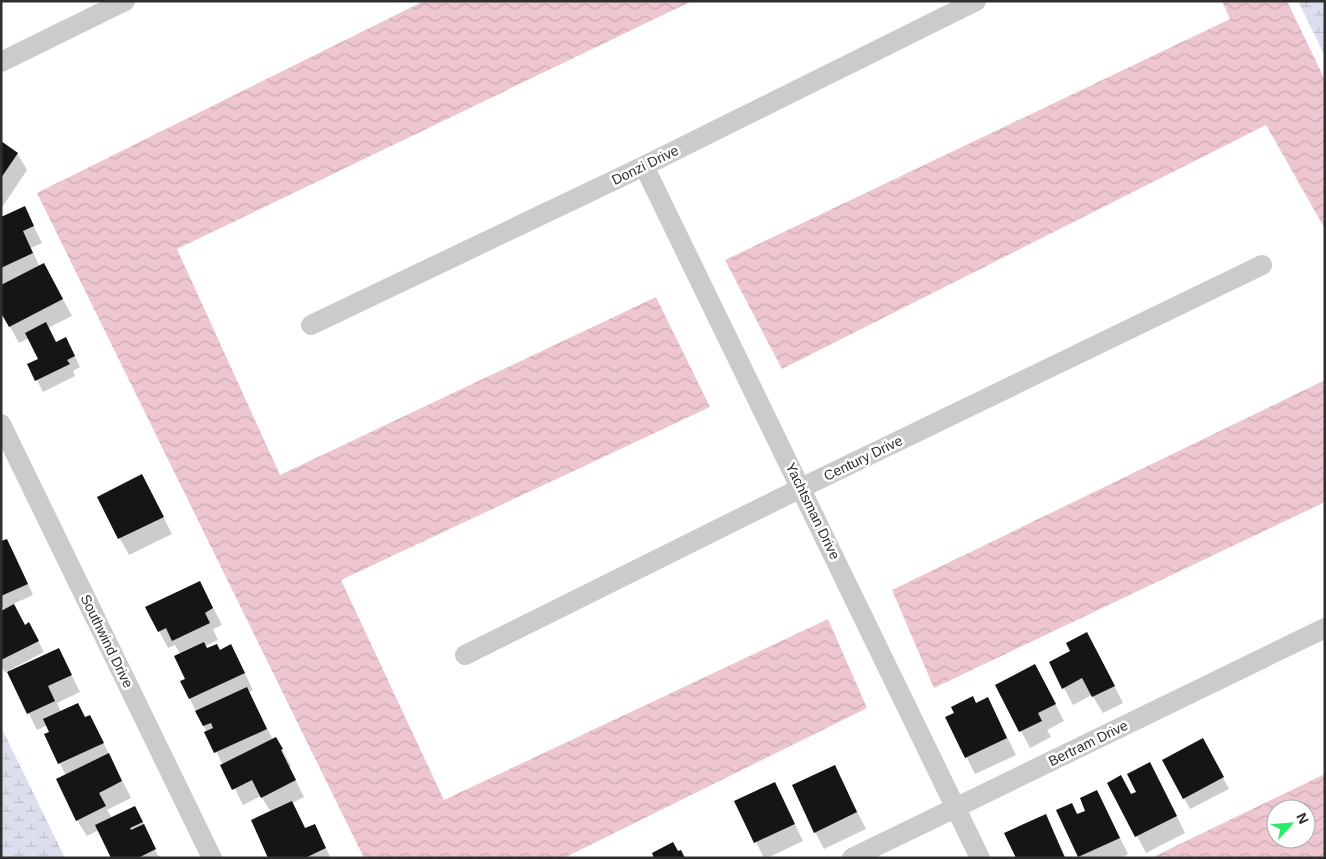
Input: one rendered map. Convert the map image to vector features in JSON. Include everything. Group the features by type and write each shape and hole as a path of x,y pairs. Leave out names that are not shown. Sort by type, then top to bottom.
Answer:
{"street":[{"path":"1,62 125,1"},
{"name":"Donzi Drive","path":"312,324 644,166 976,1"},
{"name":"Yachtsman Drive","path":"644,166 980,858"},
{"name":"Century Drive","path":"465,655 801,488 1262,265"},
{"name":"Southwind Drive","path":"1,424 212,858"},
{"name":"Bertram Drive","path":"852,858 1325,628"}],"green space":[{"path":"1298,1 1325,1 1325,56"},
{"path":"1,727 65,858 1,858"}],"water":[{"path":"424,1 692,1 177,249 280,475 656,297 710,407 341,580 444,800 828,619 867,708 564,858 364,858 37,193"},
{"path":"1222,1 1287,1 1325,80 1325,229 1266,125 782,369 725,260 1230,19"},
{"path":"1325,380 1325,502 934,688 892,590"},
{"path":"1325,774 1325,858 1151,858 1266,802 1266,849 1316,849 1316,799 1273,799"}],"building":[{"path":"1,141 18,153 1,178"},
{"path":"25,206 34,226 23,231 33,253 1,268 1,217"},
{"path":"44,263 63,299 9,327 1,313 1,285"},
{"path":"46,322 56,342 66,337 75,356 67,360 70,364 35,381 27,364 38,359 25,333"},
{"path":"142,474 164,517 118,539 97,497"},
{"path":"7,539 28,584 1,596 1,541"},
{"path":"200,581 213,608 205,613 210,623 172,641 166,628 158,632 145,607"},
{"path":"14,604 25,625 29,622 39,641 1,660 1,611"},
{"path":"1087,632 1115,686 1092,697 1082,678 1062,689 1049,662 1070,651 1066,643"},
{"path":"204,642 207,648 217,644 220,650 231,644 245,673 189,699 180,681 185,679 174,656"},
{"path":"59,648 72,675 48,686 55,701 27,714 7,672"},
{"path":"1035,664 1056,704 1038,713 1042,721 1019,732 995,685"},
{"path":"247,687 267,729 214,753 204,732 213,728 211,723 203,726 195,711"},
{"path":"973,696 976,703 988,697 1007,738 965,758 945,717 954,713 951,707"},
{"path":"78,703 85,717 90,715 104,743 58,764 44,734 49,732 43,719"},
{"path":"276,737 296,780 261,798 252,780 232,790 220,765"},
{"path":"1203,738 1224,777 1183,799 1162,760"},
{"path":"109,753 122,781 99,793 106,806 76,821 56,779"},
{"path":"1150,762 1177,816 1135,837 1107,783 1121,775 1131,794 1136,792 1127,774"},
{"path":"835,765 857,812 814,833 792,785"},
{"path":"775,782 795,824 754,843 734,801"},
{"path":"1097,790 1120,838 1078,857 1056,810 1072,803 1077,814 1085,811 1080,798"},
{"path":"292,801 305,828 315,824 326,848 305,858 268,858 251,820"},
{"path":"135,806 143,822 130,828 131,830 144,824 156,849 138,858 111,858 95,825"},
{"path":"1046,814 1065,858 1016,858 1004,833"},
{"path":"673,842 678,851 681,850 685,858 654,858 652,853"}]}
